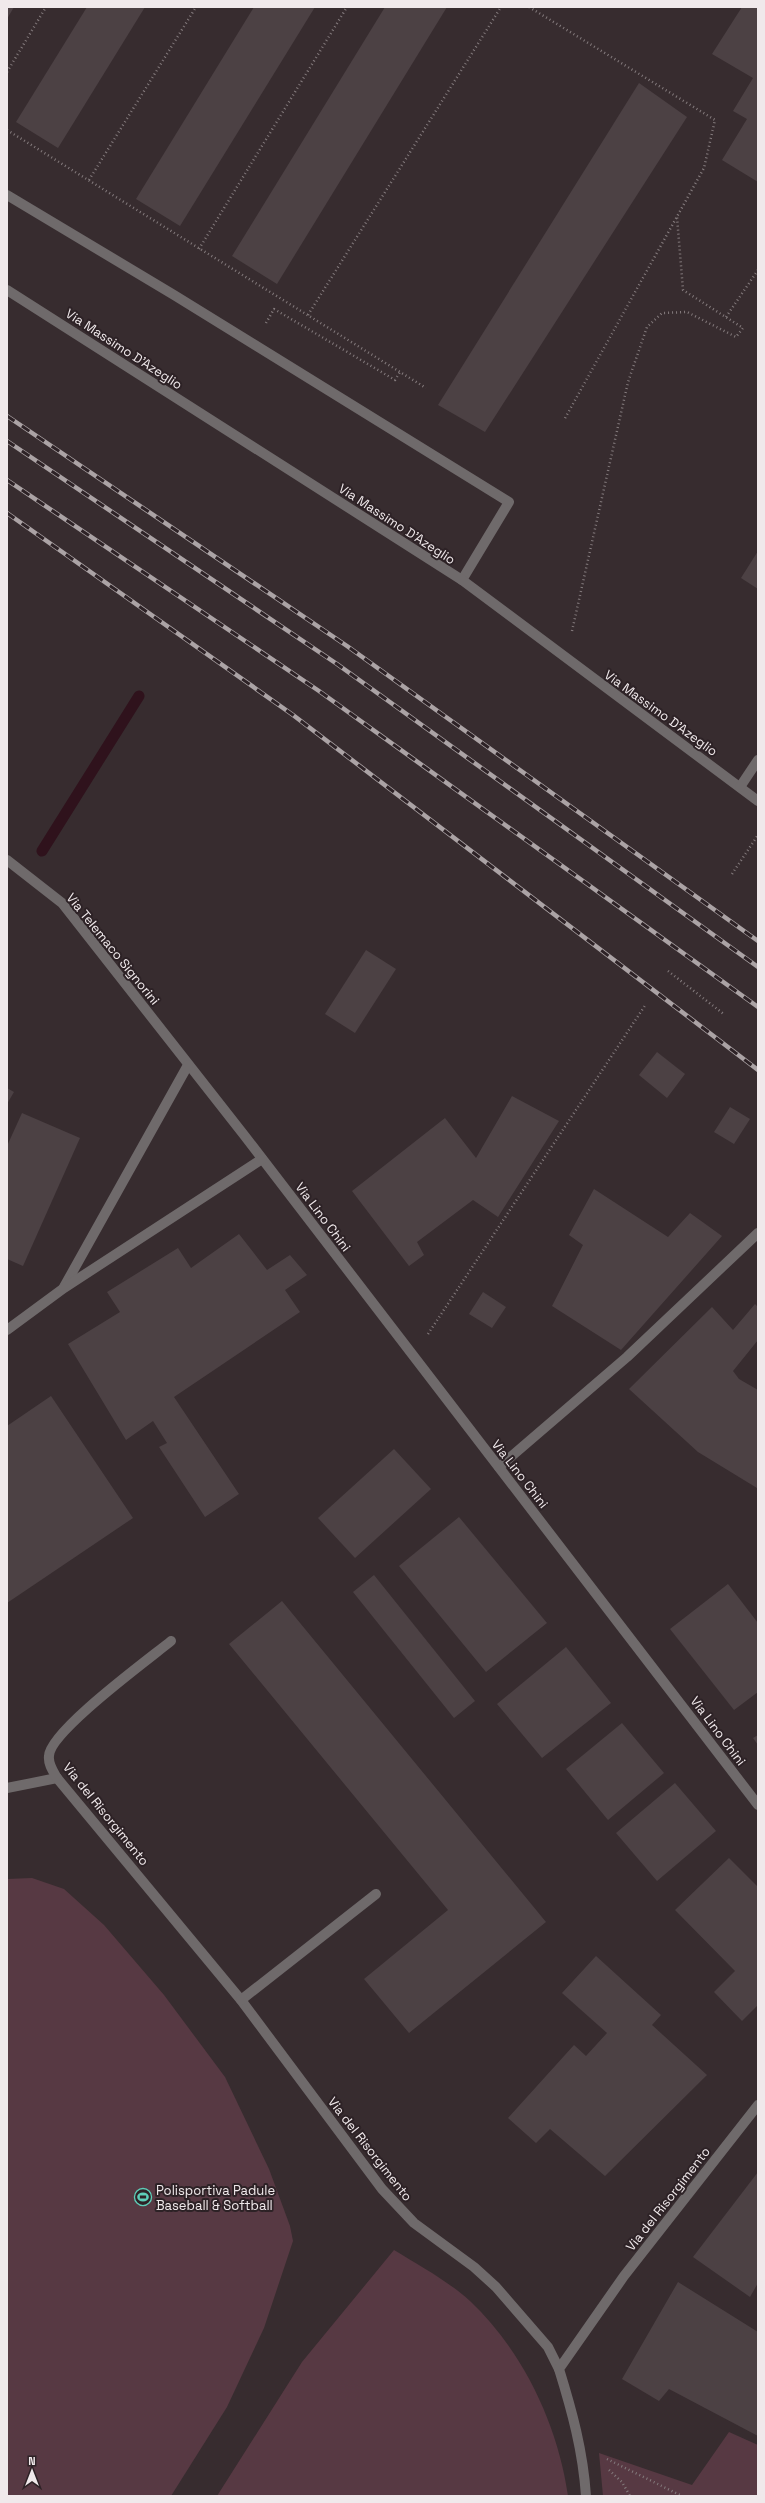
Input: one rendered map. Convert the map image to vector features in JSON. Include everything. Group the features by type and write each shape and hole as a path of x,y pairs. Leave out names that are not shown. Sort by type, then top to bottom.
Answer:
{"street":[{"path":"7,195 174,295 509,502 462,580"},
{"name":"Via Massimo D'Azeglio","path":"7,290 462,580 560,655 758,801"},
{"path":"740,787 758,760"},
{"name":"Via Telemaco Signorini","path":"7,860 62,903 188,1064"},
{"path":"64,1288 188,1064"},
{"name":"Via Lino Chini","path":"188,1064 758,1805"},
{"path":"7,1330 64,1288 262,1159"},
{"path":"499,1468 627,1357 758,1233"},
{"name":"Via del Risorgimento","path":"171,1641 57,1736 49,1755 51,1767 57,1778 241,2000 382,2189 414,2223 474,2267 496,2287 548,2347 559,2369 572,2408 580,2445 586,2496"},
{"path":"7,1788 57,1778"},
{"path":"241,2000 376,1894"},
{"name":"Via del Risorgimento","path":"559,2369 624,2276 758,2104"}],"path":[{"path":"7,72 46,7"},
{"path":"88,180 196,7"},
{"path":"200,249 347,7"},
{"path":"308,316 501,7"},
{"path":"529,7 715,120 704,168 564,420"},
{"path":"7,130 426,388"},
{"path":"560,655 575,625 628,382 647,327 662,313 687,312 736,337 743,328 683,290 677,217"},
{"path":"726,317 758,270"},
{"path":"272,327 266,323 274,309 395,380 400,372"},
{"path":"732,874 758,835"},
{"path":"668,971 725,1015"},
{"path":"413,1357 646,1004"},
{"path":"580,2445 682,2496"}],"shaded area":[{"name":"Polisportiva Padule Baseball & Softball","path":"32,1878 64,1889 104,1925 164,1995 225,2077 269,2169 290,2226 293,2241 264,2328 227,2407 171,2496 7,2496 7,1879"},
{"path":"394,2250 434,2274 470,2301 489,2321 506,2343 522,2366 547,2416 563,2469 568,2496 217,2496 302,2362"},
{"path":"729,2432 758,2445 758,2496 603,2496 599,2453 692,2485"}],"building":[{"path":"7,7 14,7 7,19"},
{"path":"87,7 145,7 58,148 16,122"},
{"path":"254,7 315,7 180,226 136,199"},
{"path":"385,7 447,7 277,284 232,256"},
{"path":"742,7 758,7 758,182 722,160 747,119 733,111 753,78 712,54"},
{"path":"639,83 687,117 485,432 438,405"},
{"path":"758,551 758,589 741,578"},
{"path":"366,950 396,969 355,1033 325,1014"},
{"path":"657,1052 685,1074 667,1098 639,1075"},
{"path":"7,1088 14,1092 7,1104"},
{"path":"512,1096 559,1121 498,1217 473,1200 417,1242 424,1255 409,1266 352,1191 445,1118 476,1158"},
{"path":"730,1107 750,1119 734,1144 714,1132"},
{"path":"22,1113 80,1138 23,1266 7,1259 7,1146"},
{"path":"594,1189 668,1237 690,1213 722,1236 621,1350 552,1306 583,1245 569,1235"},
{"path":"239,1234 267,1270 290,1255 307,1275 285,1290 300,1312 174,1397 239,1494 205,1517 159,1447 167,1443 153,1421 126,1440 68,1344 120,1312 107,1292 178,1248 191,1268"},
{"path":"483,1292 506,1307 492,1328 469,1314"},
{"path":"755,1304 758,1307 758,1340 733,1371 739,1379 758,1390 757,1488 698,1452 629,1389 712,1307 733,1330"},
{"path":"51,1396 133,1518 7,1603 7,1426"},
{"path":"394,1449 431,1489 355,1558 318,1518"},
{"path":"459,1517 547,1623 486,1672 399,1566"},
{"path":"374,1575 475,1701 454,1718 353,1592"},
{"path":"728,1584 758,1623 758,1692 734,1710 670,1629"},
{"path":"282,1601 546,1922 409,2033 364,1979 448,1910 229,1644"},
{"path":"566,1647 611,1703 542,1758 497,1704"},
{"path":"622,1723 664,1773 608,1820 566,1769"},
{"path":"758,1735 758,1745 753,1738"},
{"path":"675,1783 716,1831 657,1881 616,1833"},
{"path":"729,1858 758,1887 758,2005 742,2021 714,1992 735,1971 675,1910"},
{"path":"596,1956 661,2015 652,2025 707,2075 605,2176 550,2129 536,2143 508,2118 574,2045 586,2056 607,2033 562,1993"},
{"path":"758,2172 758,2283 750,2297 693,2257"},
{"path":"678,2282 758,2332 758,2436 669,2389 659,2401 622,2379"}],"waterway":[{"path":"42,851 139,696"}],"railway":[{"path":"7,416 347,646 758,941"},
{"path":"7,441 337,664 758,967"},
{"path":"7,480 319,691 758,1007"},
{"path":"7,513 293,715 758,1070"}],"place":[{"name":"Polisportiva Padule Baseball & Softball","path":"143,2197"}]}
